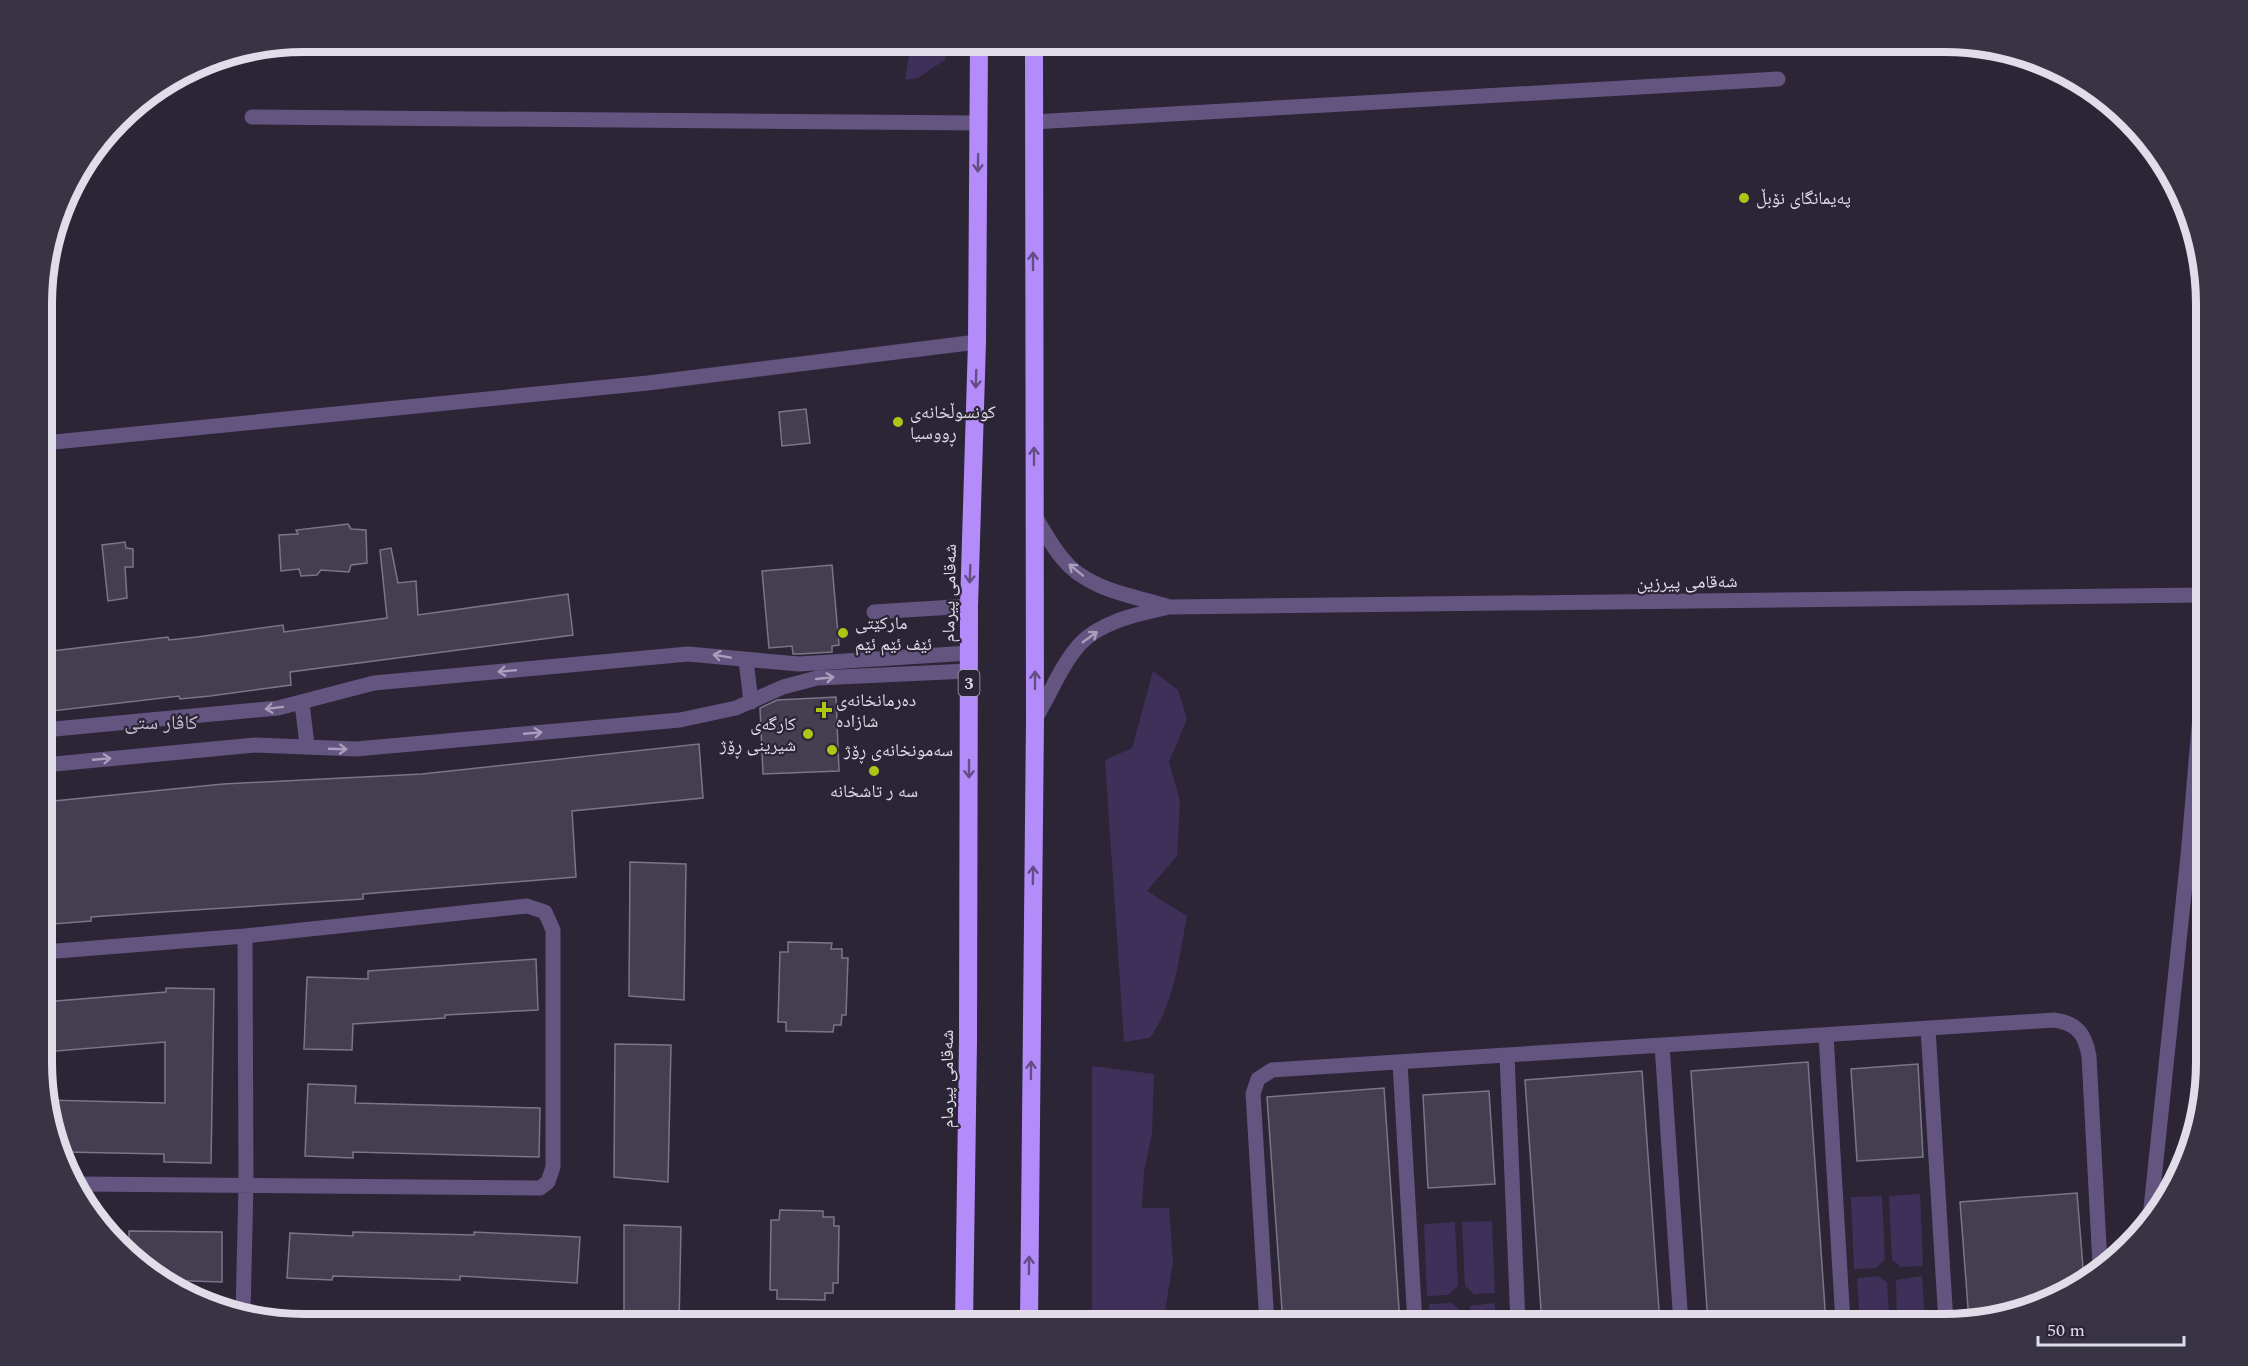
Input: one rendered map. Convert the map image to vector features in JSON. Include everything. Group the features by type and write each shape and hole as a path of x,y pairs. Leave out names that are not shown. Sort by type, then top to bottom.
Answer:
{"highway":[{"name":"شەقامی پیرمام","path":"964,1314 969,606 977,342 980,52"},
{"path":"1029,1314 1035,719 1034,52"}],"street":[{"path":"1033,122 1778,78"},
{"path":"252,117 979,123"},
{"path":"52,442 648,383 977,342"},
{"path":"1034,515 1063,559 1084,577 1108,589 1168,607"},
{"name":"شەقامی پیرزین","path":"1168,607 2196,595"},
{"path":"874,612 969,606"},
{"path":"1035,719 1066,663 1081,644 1114,623 1168,607"},
{"path":"52,729 278,708 302,703 344,688 374,683 694,654 799,664 969,662"},
{"path":"746,660 750,702"},
{"path":"52,764 255,745 307,745 356,749 680,720 701,717 750,702 801,682 969,662"},
{"path":"799,664 801,682"},
{"path":"302,703 307,745"},
{"path":"2152,1203 2196,762"},
{"path":"52,951 245,936 526,906 545,912 553,930 553,1167 551,1177 545,1185 534,1190 246,1184 85,1185"},
{"path":"243,1306 246,1184 245,936"},
{"path":"1266,1314 1253,1094 1255,1083 1262,1075 1272,1070 2054,1020 2069,1022 2087,1042 2089,1056 2100,1259"},
{"path":"1928,1028 1945,1314"},
{"path":"1826,1035 1842,1314"},
{"path":"1662,1045 1680,1314"},
{"path":"1507,1055 1518,1314"},
{"path":"1400,1062 1414,1314"}],"shaded area":[{"path":"909,52 944,52 946,59 918,78 905,80"},
{"path":"1153,671 1178,690 1187,719 1169,762 1180,801 1177,856 1147,891 1187,916 1171,994 1158,1024 1150,1038 1124,1042 1105,760 1132,748"},
{"path":"1092,1066 1154,1074 1152,1133 1144,1172 1142,1208 1169,1208 1173,1262 1165,1314 1092,1314"},
{"path":"1920,1194 1923,1266 1901,1267 1892,1260 1889,1196"},
{"path":"1882,1196 1885,1259 1876,1268 1854,1269 1851,1197"},
{"path":"1492,1221 1495,1293 1474,1294 1465,1286 1462,1222"},
{"path":"1455,1222 1458,1286 1448,1295 1427,1296 1424,1224"},
{"path":"1879,1276 1887,1283 1889,1314 1859,1314 1857,1278"},
{"path":"1922,1276 1924,1314 1897,1314 1896,1280"},
{"path":"1452,1303 1459,1310 1459,1314 1430,1314 1429,1304"},
{"path":"1495,1303 1496,1314 1469,1314 1470,1306"}],"building":[{"path":"806,409 810,443 782,446 779,412"},
{"path":"348,524 351,529 366,530 367,563 351,565 349,572 321,570 317,575 301,576 299,569 281,571 279,535 298,534 296,530"},
{"path":"125,542 126,548 133,549 133,567 125,567 127,598 108,601 102,545"},
{"path":"391,548 398,583 416,581 418,615 568,594 573,635 290,672 291,685 210,696 180,699 179,696 52,711 52,651 168,637 169,640 197,637 283,625 284,632 387,618 380,550"},
{"path":"832,565 839,645 832,646 832,652 799,654 793,654 792,646 769,648 762,571"},
{"path":"836,697 839,771 763,774 760,708 777,700"},
{"path":"699,744 703,798 572,811 576,877 363,894 363,899 91,917 91,921 53,924 52,801 223,784 422,774"},
{"path":"630,862 686,864 684,1000 629,996"},
{"path":"788,942 832,943 831,949 842,949 842,958 848,958 846,1015 842,1015 841,1025 834,1025 833,1032 786,1031 786,1022 778,1022 780,952 788,952"},
{"path":"536,959 538,1010 445,1015 445,1018 353,1024 352,1050 304,1049 307,977 368,979 368,971"},
{"path":"166,988 214,989 211,1163 164,1162 164,1154 70,1152 61,1127 56,1100 165,1103 165,1042 52,1051 52,1001 166,992"},
{"path":"615,1044 671,1045 668,1182 614,1177"},
{"path":"1808,1062 1825,1314 1707,1314 1691,1071"},
{"path":"1918,1064 1923,1157 1857,1161 1851,1069"},
{"path":"1642,1071 1659,1314 1541,1314 1525,1080"},
{"path":"308,1084 356,1086 355,1103 540,1108 539,1157 353,1152 353,1158 305,1156"},
{"path":"1384,1088 1399,1314 1282,1314 1267,1097"},
{"path":"1489,1091 1495,1184 1428,1188 1423,1095"},
{"path":"2077,1193 2083,1271 2055,1287 2024,1300 1993,1309 1968,1312 1960,1202"},
{"path":"780,1210 823,1211 823,1217 834,1217 834,1226 839,1226 838,1283 833,1283 833,1293 825,1293 825,1300 777,1299 777,1290 770,1290 771,1220 779,1220"},
{"path":"624,1225 681,1227 679,1314 624,1314"},
{"path":"129,1231 222,1232 222,1282 180,1281 129,1243"},
{"path":"353,1232 474,1235 474,1232 580,1237 577,1283 460,1276 460,1280 333,1276 332,1280 287,1278 290,1233 353,1236"}],"place":[{"name":"پەیمانگای نۆبڵ","path":"1744,198"},
{"name":"کونسوڵخانەی ڕووسیا","path":"898,422"},
{"name":"مارکێتی ئێف ئێم ئێم","path":"843,633"},
{"name":"دەرمانخانەی شازادە","path":"824,710"},
{"name":"کارگەی شیرینی ڕۆژ","path":"808,734"},
{"name":"سەمونخانەی ڕۆژ","path":"832,750"},
{"name":"سه ر تاشخانه","path":"874,771"}],"district":[{"name":"کاڤار ستی","path":"161,722"}]}
